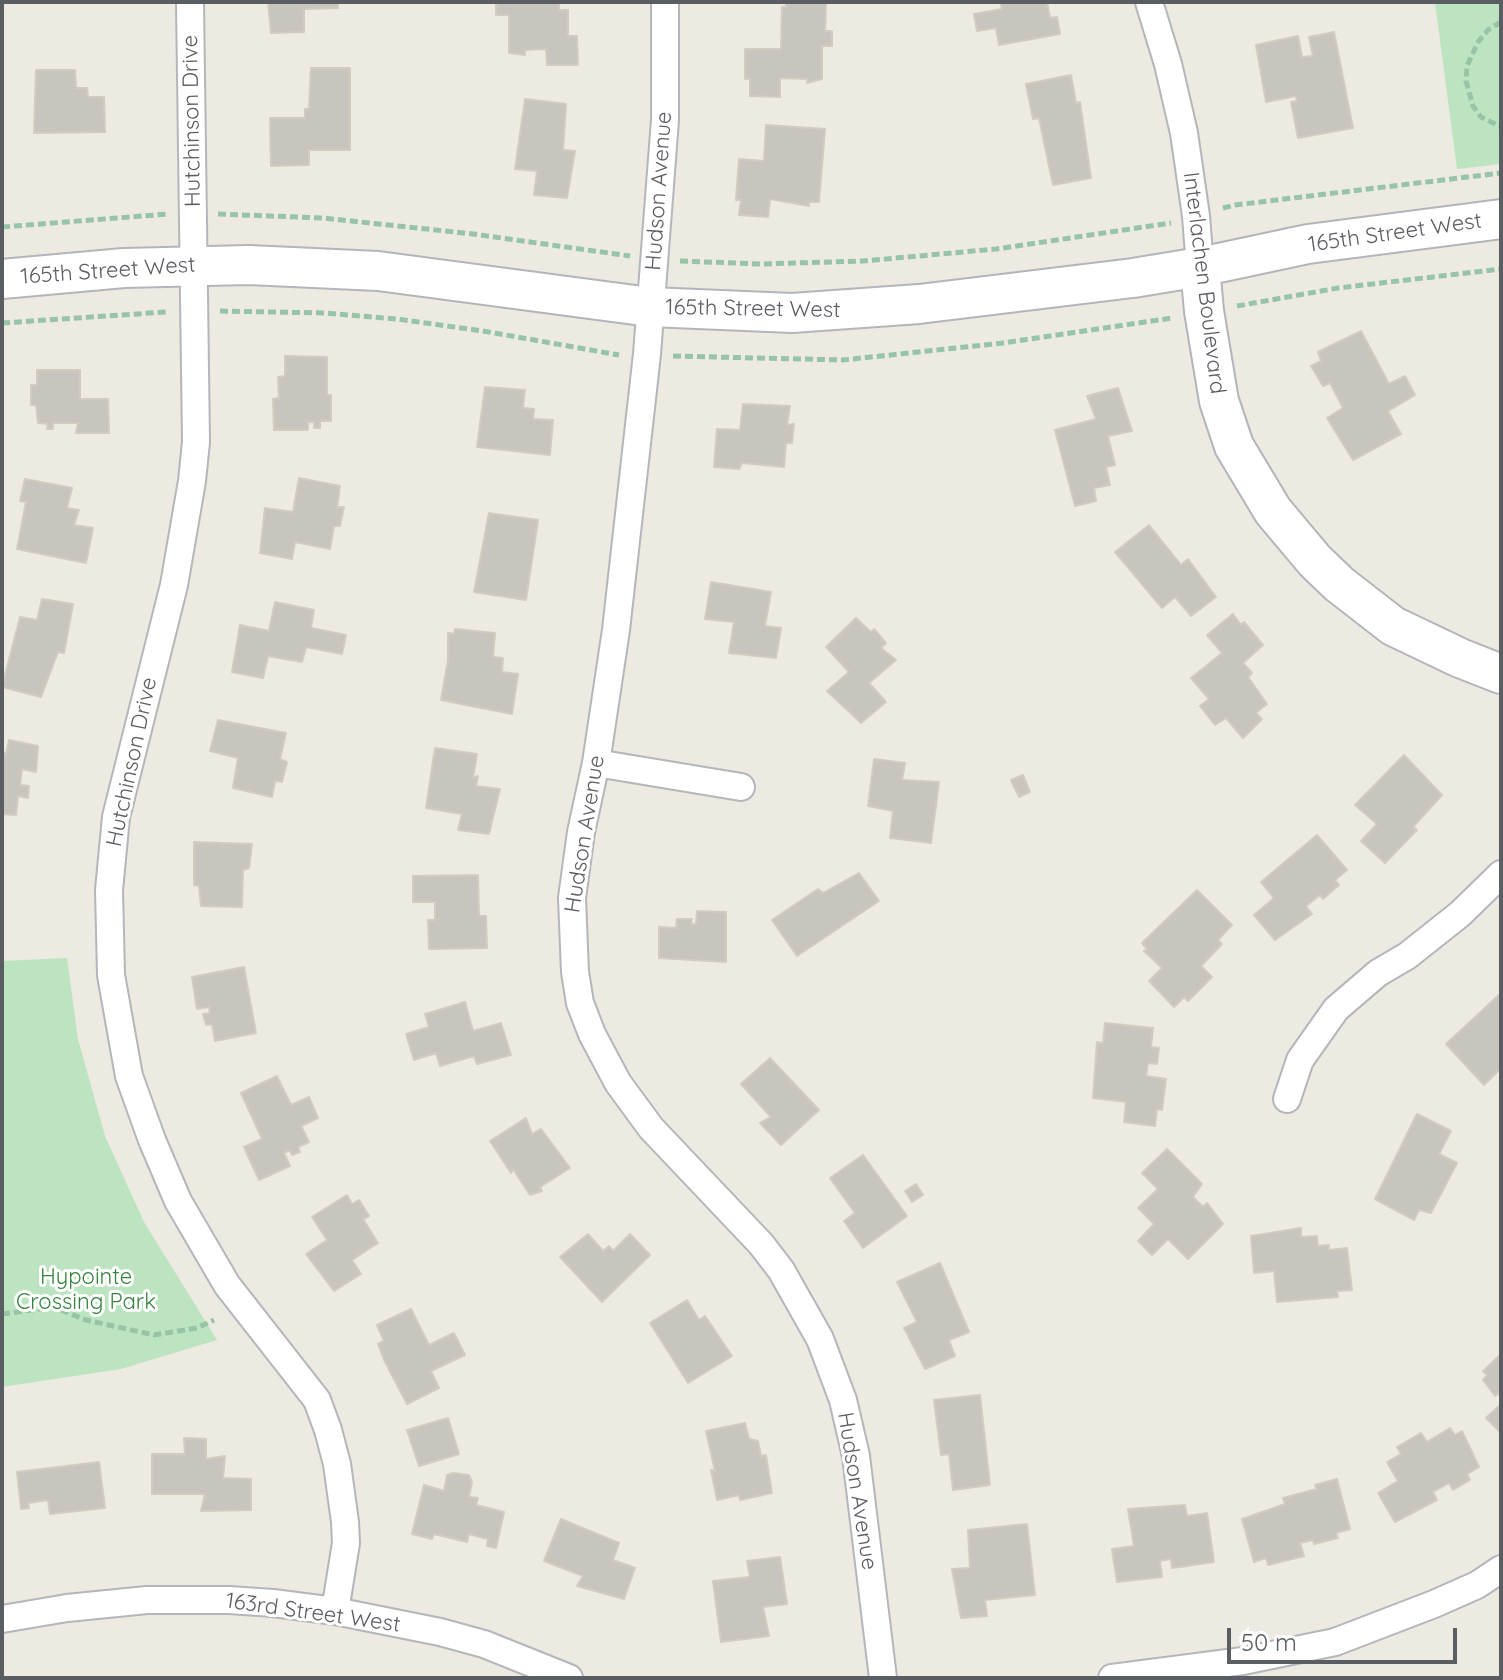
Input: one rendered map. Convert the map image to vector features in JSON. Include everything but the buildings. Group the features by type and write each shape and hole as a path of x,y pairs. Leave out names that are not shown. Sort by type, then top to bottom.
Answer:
{"street":[{"name":"Hutchinson Drive","path":"190,2 196,390 192,481 174,585 116,817 109,890 111,975 129,1076 174,1192 227,1285 317,1400 328,1430 337,1464 346,1543 335,1611"},
{"name":"Hudson Avenue","path":"665,2 665,120 650,307 616,630 572,898 572,937 580,1003 604,1059 633,1104 651,1128 761,1244 781,1270 820,1339 843,1400 853,1442 883,1678"},
{"name":"Interlachen Boulevard","path":"1149,2 1184,133 1196,216 1204,311 1219,401 1234,446 1273,511 1339,584 1393,626 1436,648 1501,674"},
{"name":"165th Street West","path":"2,279 96,269 249,265 378,271 650,307 738,312 849,310 1011,293 1200,267 1308,244 1501,219"},
{"path":"596,763 741,787"},
{"path":"1287,1099 1300,1060 1336,1009 1378,973 1407,956 1460,914 1501,874"},
{"path":"1112,1678 1243,1661 1335,1642 1434,1604 1477,1585 1501,1569"},
{"name":"163rd Street West","path":"2,1619 67,1608 185,1599 273,1603 397,1623 484,1644 569,1678"}],"path":[{"path":"1501,22 1488,30 1478,42 1467,66 1466,81 1473,106 1481,117 1501,127"},
{"path":"2,227 193,213 323,218 473,234 653,260 762,264 863,261 996,249 1162,226 1235,205 1501,173"},
{"path":"1223,308 1338,288 1501,269"},
{"path":"2,1314 54,1307 86,1320 154,1335 197,1328 214,1320"}],"green space":[{"path":"1435,2 1501,2 1501,164 1457,169"},
{"name":"Hypointe Crossing Park","path":"67,958 78,1039 105,1136 144,1222 217,1340 121,1369 2,1387 2,961"}]}
